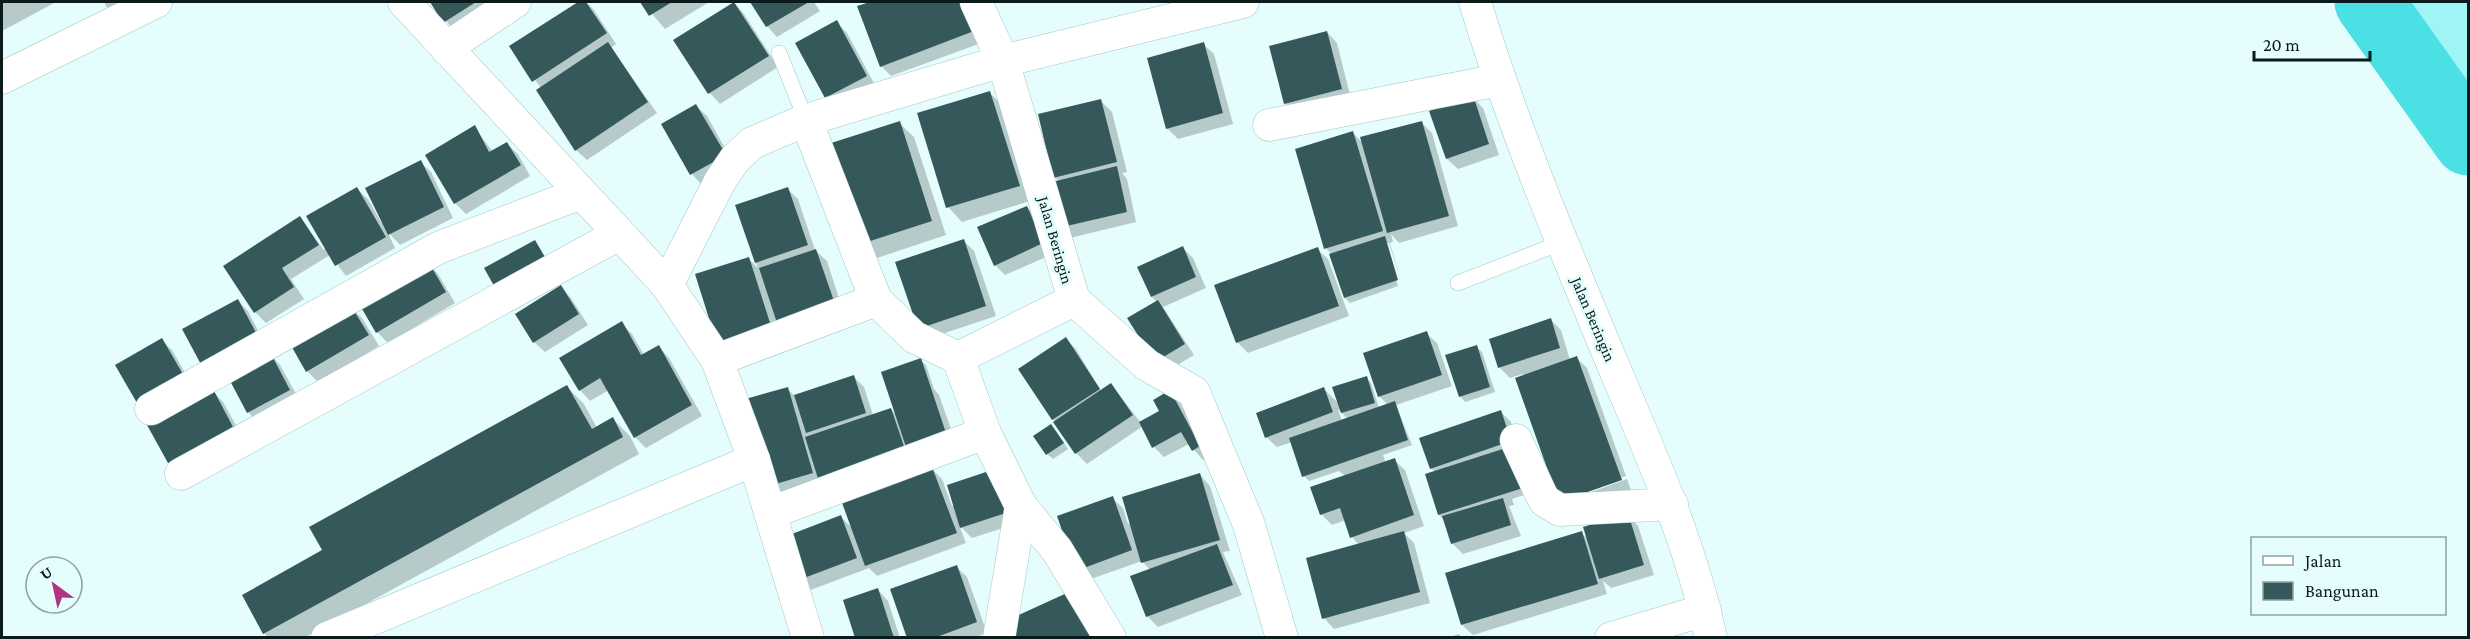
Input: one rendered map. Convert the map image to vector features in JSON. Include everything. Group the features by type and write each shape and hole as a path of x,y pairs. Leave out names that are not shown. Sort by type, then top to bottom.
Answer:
{"street":[{"path":"2,78 156,2"},
{"path":"404,2 667,285 717,360 754,460 808,638"},
{"path":"446,48 515,2"},
{"name":"Jalan Beringin","path":"976,2 1003,61 1074,300 1147,365 1194,392 1249,525 1282,638"},
{"path":"667,285 720,181 735,159 752,143 806,120 1003,61 1243,2"},
{"name":"Jalan Beringin","path":"1476,2 1498,80 1672,504 1708,624"},
{"path":"1269,125 1498,80"},
{"path":"806,120 876,300 914,338 958,358 985,433 1022,506 1057,550 1110,638"},
{"path":"151,409 438,248 581,193"},
{"path":"181,474 619,234"},
{"path":"717,360 876,300"},
{"path":"958,358 1074,300"},
{"path":"770,513 985,433"},
{"path":"1516,440 1545,501 1560,510 1672,504"},
{"path":"327,638 754,460"},
{"path":"999,638 1022,506"},
{"path":"1611,638 1708,624"}],"lane":[{"path":"779,53 806,120"},
{"path":"1458,284 1563,242"}],"shaded area":[{"path":"2391,2 2468,2 2468,113 2459,102"}],"building":[{"path":"430,2 476,2 443,23"},
{"path":"578,2 586,2 607,33 532,82 509,46"},
{"path":"640,2 672,2 649,16"},
{"path":"734,2 769,56 708,94 673,40"},
{"path":"750,2 809,2 766,27"},
{"path":"870,2 963,2 974,31 880,67 857,6"},
{"path":"837,20 867,76 825,98 795,43"},
{"path":"1327,31 1342,89 1284,104 1269,46"},
{"path":"608,42 648,102 575,151 536,90"},
{"path":"1204,42 1223,113 1166,129 1147,58"},
{"path":"990,91 1020,186 946,208 917,113"},
{"path":"1473,95 1489,144 1446,159 1429,111"},
{"path":"1101,99 1117,162 1053,178 1038,114"},
{"path":"696,104 726,155 690,175 661,124"},
{"path":"900,121 932,221 861,244 828,144"},
{"path":"1422,121 1449,216 1387,233 1360,137"},
{"path":"475,125 489,152 507,142 521,165 454,204 425,155"},
{"path":"1353,131 1383,231 1324,249 1295,149"},
{"path":"421,160 444,207 388,235 365,188"},
{"path":"1117,166 1127,212 1058,228 1048,183"},
{"path":"357,187 386,237 335,266 306,216"},
{"path":"788,187 808,245 755,263 735,205"},
{"path":"1027,206 1043,243 994,266 977,227"},
{"path":"300,216 319,245 282,268 294,287 254,313 223,266"},
{"path":"1385,236 1398,280 1344,298 1329,254"},
{"path":"964,239 986,306 918,329 895,262"},
{"path":"535,240 549,264 498,293 484,268"},
{"path":"1183,246 1196,277 1151,297 1137,267"},
{"path":"1318,247 1339,306 1236,343 1214,285"},
{"path":"816,249 835,304 777,323 759,268"},
{"path":"749,257 771,326 717,344 695,274"},
{"path":"428,261 446,292 376,333 358,302"},
{"path":"561,285 579,314 533,343 515,314"},
{"path":"238,299 260,340 204,370 182,329"},
{"path":"1158,300 1185,344 1155,362 1127,318"},
{"path":"351,306 369,335 306,372 289,342"},
{"path":"1551,318 1560,348 1498,368 1489,339"},
{"path":"622,321 641,355 659,345 692,405 634,438 600,378 579,391 559,358"},
{"path":"1427,331 1442,375 1378,397 1363,353"},
{"path":"1066,337 1100,389 1052,420 1018,369"},
{"path":"162,338 184,376 137,403 115,365"},
{"path":"1477,345 1490,387 1459,397 1445,355"},
{"path":"270,352 290,390 247,413 227,375"},
{"path":"1577,356 1622,480 1559,502 1515,378"},
{"path":"921,358 947,436 907,450 881,372"},
{"path":"854,375 866,413 806,433 794,395"},
{"path":"1367,376 1375,403 1341,413 1332,387"},
{"path":"1111,383 1133,415 1075,454 1053,422"},
{"path":"567,385 592,429 613,417 623,437 263,634 242,595 322,550 309,527"},
{"path":"788,387 813,473 762,488 738,401"},
{"path":"1324,387 1333,412 1265,438 1256,413"},
{"path":"213,389 233,427 168,463 147,425"},
{"path":"1170,390 1200,446 1192,451 1181,432 1152,448 1139,422 1159,411 1153,400"},
{"path":"1395,401 1408,440 1302,477 1289,438"},
{"path":"891,408 907,455 820,485 805,437"},
{"path":"1501,410 1511,441 1430,469 1419,438"},
{"path":"1051,424 1064,443 1046,455 1033,436"},
{"path":"1512,446 1526,487 1438,515 1425,474"},
{"path":"1395,458 1414,515 1350,538 1340,508 1320,515 1310,487"},
{"path":"932,467 957,533 865,566 841,500"},
{"path":"998,468 1012,511 960,528 947,485"},
{"path":"1200,473 1220,540 1141,563 1122,497"},
{"path":"1113,496 1132,550 1076,571 1057,516"},
{"path":"1503,498 1511,525 1451,544 1442,516"},
{"path":"1628,513 1644,565 1599,579 1583,527"},
{"path":"841,515 857,558 796,581 779,539"},
{"path":"1404,531 1420,592 1322,619 1306,558"},
{"path":"1582,531 1598,584 1461,625 1445,573"},
{"path":"1217,544 1233,585 1146,617 1130,576"},
{"path":"957,565 977,622 934,638 907,638 890,589"},
{"path":"878,588 894,638 855,638 843,600"},
{"path":"1069,592 1091,638 1016,638 1008,620"}],"waterway":[{"path":"2369,2 2468,141"}]}
